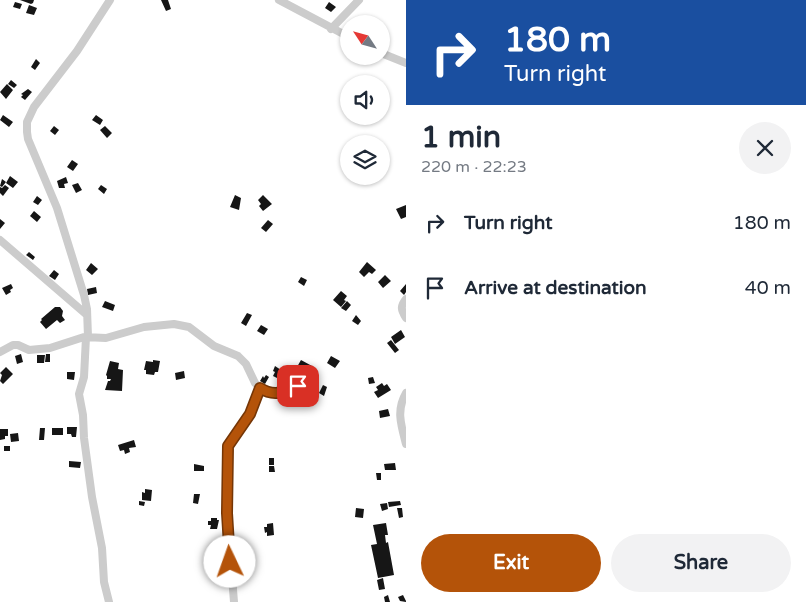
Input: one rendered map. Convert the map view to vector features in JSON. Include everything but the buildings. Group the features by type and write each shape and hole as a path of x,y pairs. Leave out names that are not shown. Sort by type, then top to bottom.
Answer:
{"street":[{"path":"109,602 104,582 102,548 92,497 84,438 84,415 79,394 84,377 87,337 87,315 84,295 57,208 28,139 27,127 34,107 72,58 110,0"},
{"path":"279,0 340,33"},
{"path":"331,29 360,0"},
{"path":"390,57 406,63"},
{"path":"0,240 87,315"},
{"path":"406,299 401,309 406,318"},
{"path":"0,352 13,345 29,350 50,348 87,337 106,338 138,328 170,324 189,327 214,346 244,360 255,383 260,388 278,394 298,386"},
{"path":"234,602 227,513 228,446 250,414 260,388"},
{"path":"406,393 400,406 400,415 406,444"}],"route":[{"path":"230,562 227,513 229,482 228,446 250,414 260,388 264,391 278,394 298,386"}]}
